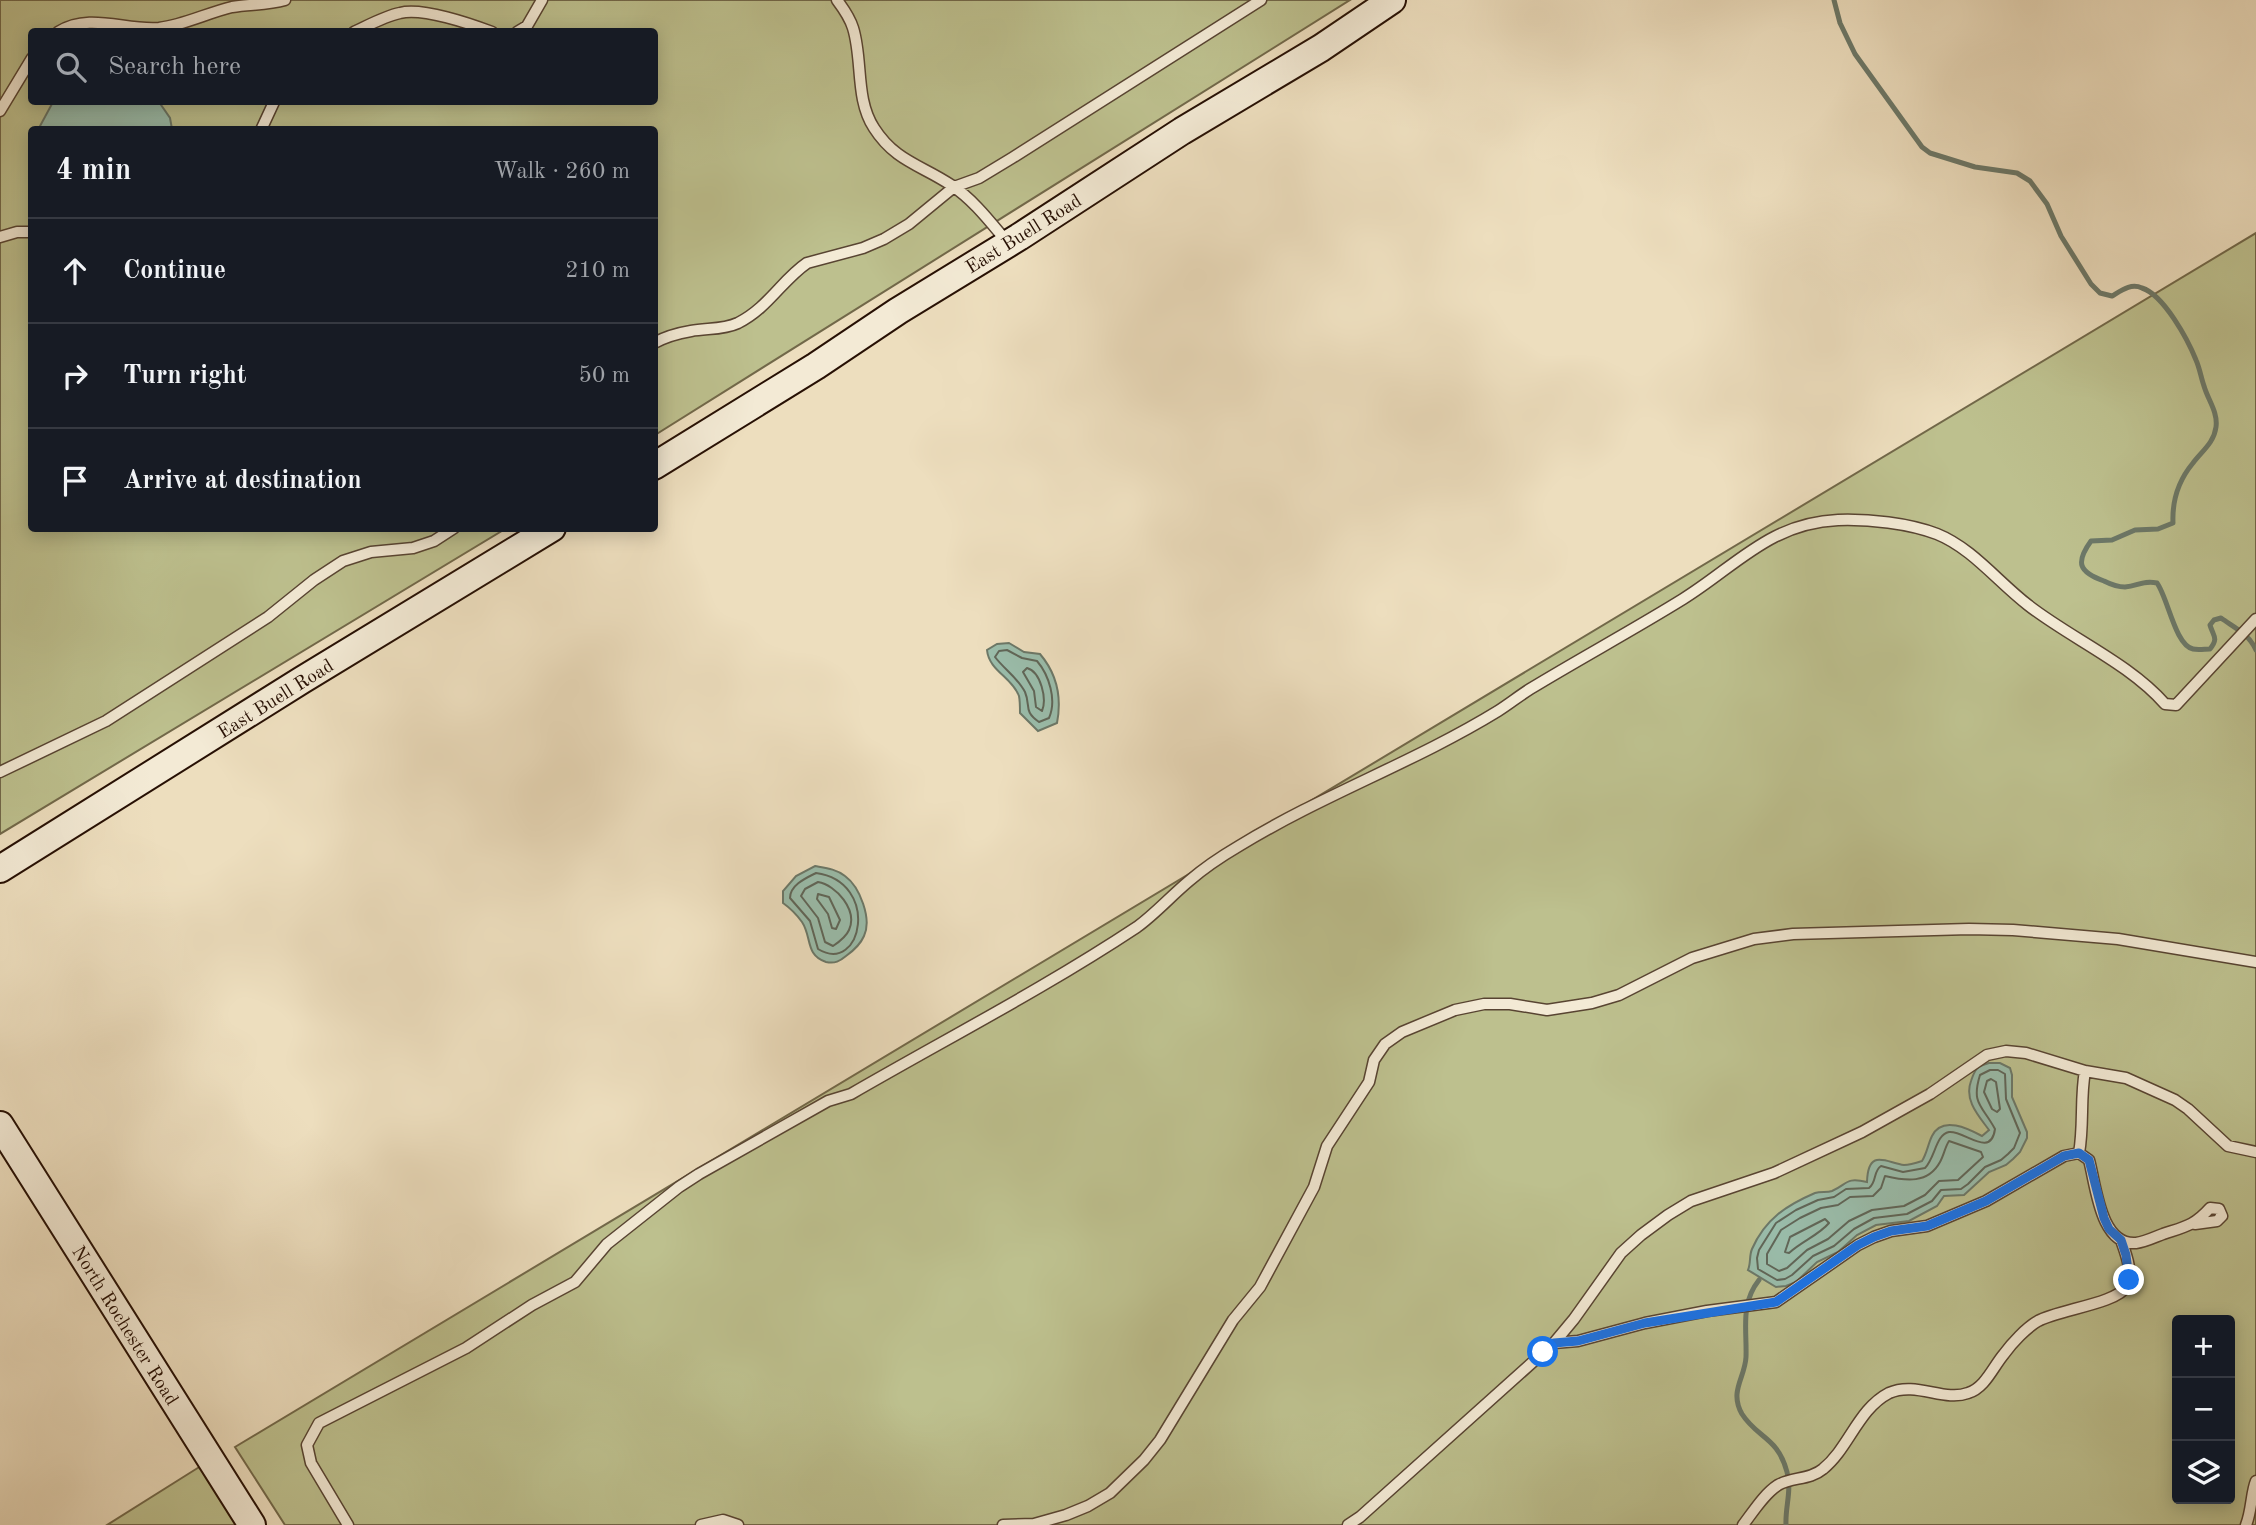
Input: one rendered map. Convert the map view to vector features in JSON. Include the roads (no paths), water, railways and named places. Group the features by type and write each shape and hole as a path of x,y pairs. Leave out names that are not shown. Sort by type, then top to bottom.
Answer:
{"street":[{"name":"East Buell Road","path":"658,463 1182,131 1321,48 1392,0"},
{"name":"East Buell Road","path":"0,869 545,532"},
{"name":"North Rochester Road","path":"0,1125 252,1525"}],"lane":[{"path":"70,28 85,23 157,28 235,7 267,5 285,0"},
{"path":"524,28 542,0"},
{"path":"837,0 853,28 865,107 872,125 886,146 954,187 984,214 1009,243"},
{"path":"658,342 690,331 725,328 736,324 766,304 807,262 863,248 884,239 909,224 954,187 979,178 1012,158 1261,0"},
{"path":"364,28 400,13 414,11 479,28"},
{"path":"0,111 28,65"},
{"path":"263,126 273,105"},
{"path":"0,237 28,232"},
{"path":"348,1525 311,1462 307,1445 318,1423 466,1348 575,1282 607,1244 679,1186 828,1101 851,1094 1069,969 1140,925 1192,878 1237,847 1325,797 1480,721 1688,596 1755,546 1775,536 1809,525 1839,520 1900,525 1933,533 1964,551 2029,606 2132,675 2165,704 2176,705 2256,619"},
{"path":"0,772 106,721 268,617 343,561 371,552 413,548 448,532"},
{"path":"1003,1525 1034,1524 1088,1506 1110,1493 1144,1460 1160,1440 1233,1320 1260,1287 1314,1187 1327,1146 1369,1082 1374,1060 1385,1044 1402,1032 1455,1010 1484,1004 1510,1004 1547,1010 1592,1003 1619,995 1692,958 1754,939 1793,934 2013,930 2118,939 2256,962"},
{"path":"1348,1525 1554,1343 1621,1253 1641,1235 1691,1202 1774,1173 1814,1155 1930,1094 1987,1055 2006,1051 2026,1053 2085,1071 2126,1078 2188,1109 2228,1146 2256,1152"},
{"path":"2079,1153 2085,1071"},
{"path":"1554,1343 1578,1341 1645,1323 1707,1311 1776,1302 1858,1245 1874,1237 1891,1231 1927,1226 1986,1201 2064,1156 2079,1153 2089,1160 2099,1203 2109,1229 2121,1240 2126,1255 2129,1280 2126,1289 2116,1297 2058,1312 2036,1322 2004,1353 1978,1387 1968,1394 1907,1388 1889,1394 1866,1412 1824,1468 1814,1476 1780,1484 1743,1525"},
{"path":"2121,1240 2136,1243 2195,1224"},
{"path":"2246,1525 2254,1507 2253,1492 2256,1481"},
{"path":"701,1525 723,1520 738,1525"}],"water":[{"path":"51,105 161,105 170,118 171,126 40,126"},
{"path":"1009,643 1024,652 1040,654 1051,670 1057,686 1057,723 1038,731 1020,713 1016,689 996,669 987,650 997,644"},
{"path":"815,866 834,870 850,881 860,895 867,921 863,939 851,952 835,962 826,962 815,955 802,922 783,903 783,891 796,876"},
{"path":"1989,1063 2000,1063 2010,1068 2012,1097 2027,1132 2020,1152 2013,1159 1989,1172 1964,1195 1944,1196 1937,1206 1909,1221 1876,1225 1857,1235 1838,1252 1817,1262 1796,1282 1776,1287 1748,1270 1752,1249 1763,1229 1778,1214 1795,1203 1815,1193 1832,1191 1850,1181 1867,1182 1868,1171 1875,1161 1885,1160 1904,1165 1922,1161 1932,1136 1942,1126 1956,1126 1982,1136 1989,1130 1973,1107 1969,1088 1977,1069"}],"waterway":[{"path":"1834,0 1840,23 1855,54 1922,147 1930,153 1975,167 2017,173 2030,181 2047,204 2061,236 2091,284 2100,293 2112,296 2130,287 2142,288 2159,299 2174,319 2197,363 2216,416 2215,433 2180,484 2175,499 2173,523 2158,529 2135,530 2112,540 2091,541 2083,555 2082,566 2089,574 2117,586 2157,583 2181,639 2193,649 2210,649 2215,639 2210,625 2221,618 2246,635 2256,650"},
{"path":"1759,1280 1749,1298 1747,1308 1746,1357 1737,1398 1742,1414 1773,1445 1783,1460 1789,1486 1786,1525"}]}
